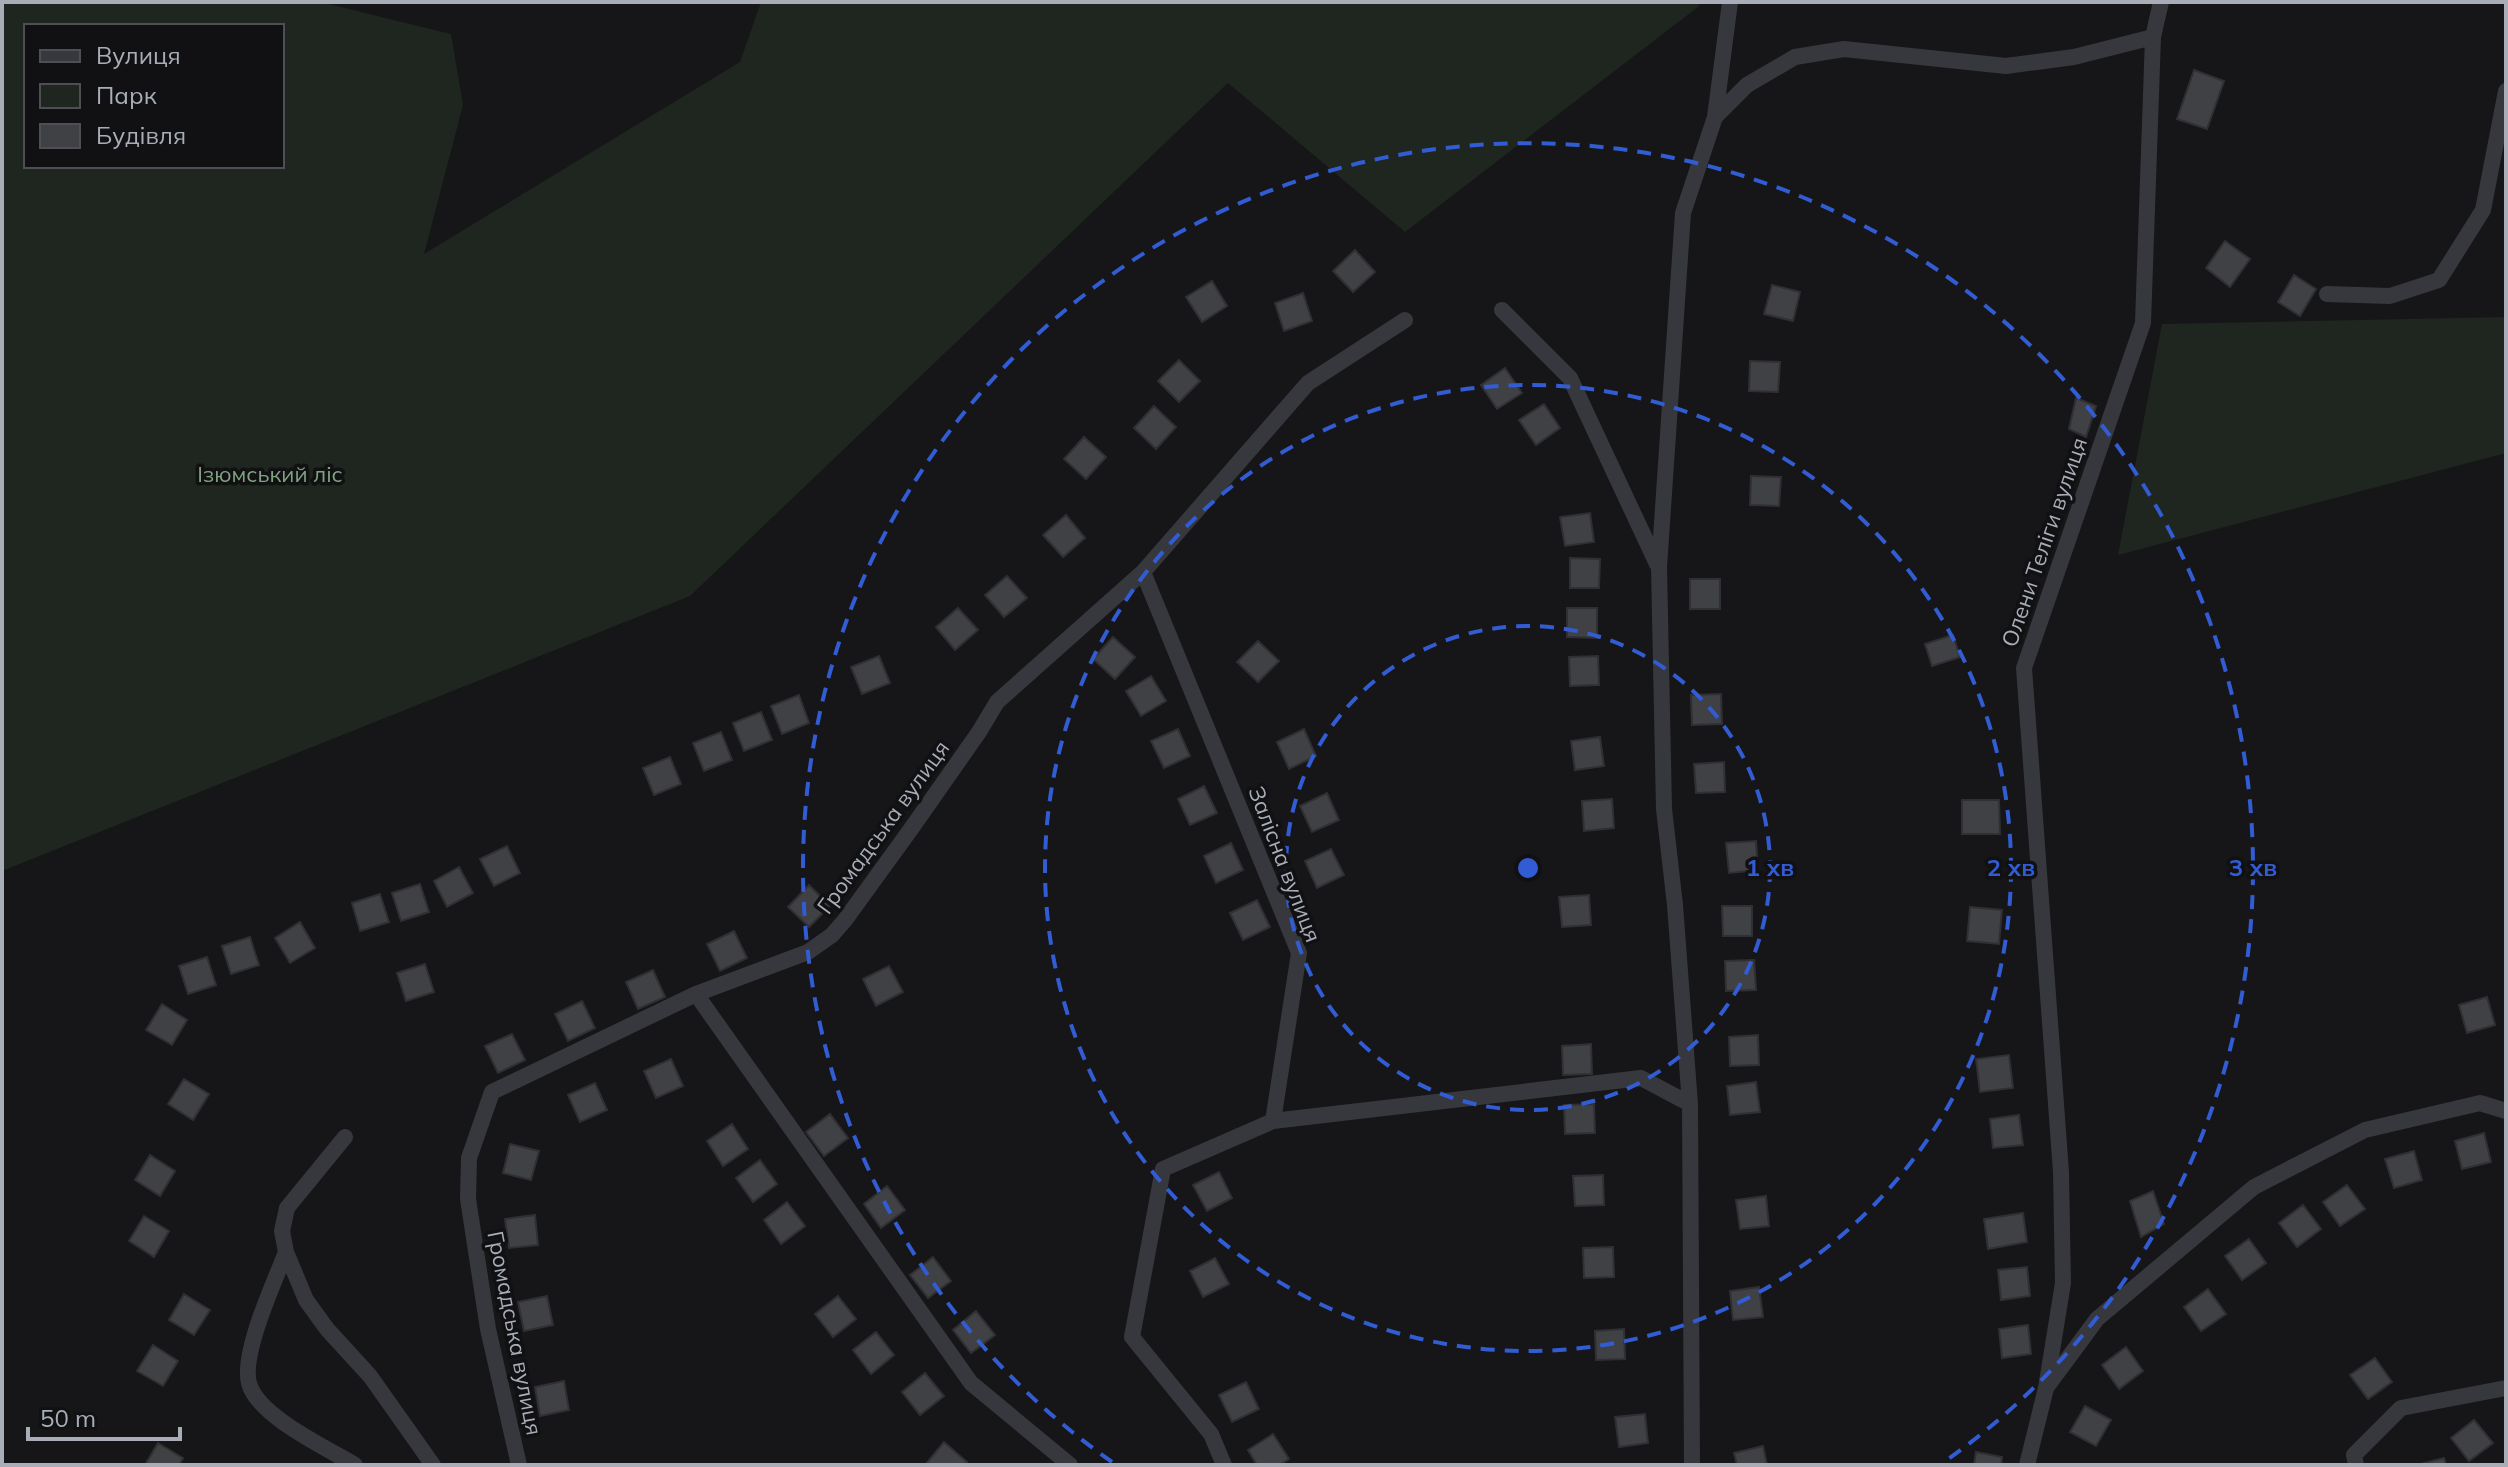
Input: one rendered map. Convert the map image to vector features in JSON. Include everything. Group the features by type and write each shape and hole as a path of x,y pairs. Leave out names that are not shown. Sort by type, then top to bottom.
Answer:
{"street":[{"path":"1692,1465 1690,1104 1675,905 1664,809 1659,567 1683,213 1715,117 1730,2"},
{"name":"Олени Теліги вулиця","path":"2027,1465 2046,1388 2063,1283 2061,1172 2024,668 2143,323 2153,37 2161,2"},
{"path":"1715,117 1747,85 1795,57 1844,49 2006,66 2074,57 2153,37"},
{"path":"2327,294 2390,296 2439,280 2483,210 2506,91"},
{"path":"1502,310 1570,378 1659,567"},
{"name":"Громадська вулиця","path":"519,1465 488,1329 468,1199 469,1158 492,1092 696,994 808,952 832,935 911,829 997,702 1143,572 1308,383 1405,320"},
{"name":"Залісна вулиця","path":"1143,572 1299,953 1273,1121"},
{"path":"696,994 971,1383 1070,1465"},
{"path":"1224,1465 1211,1434 1132,1337 1163,1169 1273,1121 1641,1078 1690,1104"},
{"name":"Олени Теліги вулиця","path":"2046,1388 2097,1319 2254,1187 2365,1130 2506,1095"},
{"path":"2480,1103 2506,1111"},
{"path":"345,1137 287,1208 282,1231 286,1252 306,1300 327,1329 370,1376 433,1465"},
{"path":"286,1252 262,1312 249,1357 248,1383 269,1412 355,1465"},
{"path":"2356,1465 2354,1455 2401,1408 2506,1388"}],"green space":[{"name":"Ізюмський ліс","path":"2,2 320,2 451,34 463,105 424,254 740,62 761,2 1700,2 1698,7 1405,232 1228,83 690,596 2,871"},
{"path":"2506,317 2506,453 2118,555 2162,324"}],"building":[{"path":"2194,70 2224,81 2207,129 2177,119"},
{"path":"2225,241 2250,259 2230,287 2206,268"},
{"path":"1355,250 1375,272 1353,292 1333,271"},
{"path":"2294,275 2316,289 2300,316 2278,302"},
{"path":"1212,281 1227,306 1202,322 1186,297"},
{"path":"1772,285 1800,292 1793,321 1764,314"},
{"path":"1303,293 1312,321 1284,331 1275,303"},
{"path":"1179,360 1200,381 1179,402 1158,381"},
{"path":"1750,361 1780,362 1778,392 1749,391"},
{"path":"1505,368 1522,393 1497,409 1481,385"},
{"path":"2076,398 2096,406 2086,437 2069,429"},
{"path":"1544,404 1560,428 1536,445 1519,420"},
{"path":"1154,406 1176,427 1156,449 1134,428"},
{"path":"1084,437 1106,457 1086,479 1064,459"},
{"path":"1751,476 1781,477 1779,506 1750,505"},
{"path":"1590,513 1594,542 1565,546 1560,517"},
{"path":"1066,515 1085,538 1063,557 1043,535"},
{"path":"1570,558 1600,559 1599,588 1570,588"},
{"path":"1007,576 1027,598 1004,617 985,595"},
{"path":"1690,579 1720,579 1720,609 1690,609"},
{"path":"958,608 978,630 955,650 936,627"},
{"path":"1567,608 1597,608 1597,638 1567,637"},
{"path":"1953,635 1960,657 1932,666 1925,644"},
{"path":"1113,637 1135,657 1115,679 1093,659"},
{"path":"1258,641 1279,661 1258,682 1237,662"},
{"path":"879,656 890,683 862,694 851,667"},
{"path":"1598,656 1599,685 1570,686 1569,657"},
{"path":"1151,676 1166,701 1141,716 1126,691"},
{"path":"1721,694 1722,724 1692,725 1691,695"},
{"path":"799,695 809,723 782,734 771,706"},
{"path":"761,712 772,740 744,751 733,723"},
{"path":"1178,729 1190,756 1164,768 1151,741"},
{"path":"1304,729 1316,756 1289,769 1277,742"},
{"path":"721,732 732,760 704,771 693,743"},
{"path":"1600,737 1604,766 1575,770 1571,741"},
{"path":"670,757 681,784 654,795 643,768"},
{"path":"1724,762 1725,792 1696,793 1694,764"},
{"path":"1204,786 1217,813 1190,825 1178,799"},
{"path":"1327,793 1339,820 1312,832 1300,806"},
{"path":"1612,799 1614,828 1584,831 1582,801"},
{"path":"1962,800 1999,800 2000,834 1962,834"},
{"path":"1756,841 1758,870 1729,873 1726,843"},
{"path":"1231,843 1243,870 1216,883 1204,856"},
{"path":"507,846 520,873 494,886 480,859"},
{"path":"1331,849 1344,875 1317,888 1305,861"},
{"path":"459,867 473,893 447,907 434,881"},
{"path":"420,884 429,912 401,921 392,893"},
{"path":"809,885 830,906 809,927 788,907"},
{"path":"380,894 389,922 360,931 352,903"},
{"path":"1589,895 1591,925 1562,927 1559,897"},
{"path":"1257,900 1270,927 1243,940 1230,913"},
{"path":"1722,906 1752,906 1752,936 1723,936"},
{"path":"1970,907 2002,910 1999,944 1967,941"},
{"path":"300,922 315,948 290,963 275,938"},
{"path":"734,931 747,958 720,971 707,944"},
{"path":"250,937 259,965 231,974 222,946"},
{"path":"207,957 216,985 188,994 179,966"},
{"path":"1754,960 1756,990 1726,991 1725,961"},
{"path":"425,964 434,992 406,1001 397,973"},
{"path":"889,966 903,992 876,1006 863,979"},
{"path":"653,970 665,997 638,1009 626,982"},
{"path":"2487,997 2495,1025 2467,1033 2459,1005"},
{"path":"582,1001 595,1028 568,1041 555,1014"},
{"path":"162,1004 187,1020 172,1045 146,1030"},
{"path":"512,1034 525,1060 498,1073 485,1046"},
{"path":"1758,1035 1759,1065 1730,1066 1729,1037"},
{"path":"1591,1044 1592,1074 1563,1075 1562,1046"},
{"path":"2009,1055 2013,1088 1980,1092 1976,1059"},
{"path":"671,1059 683,1086 656,1098 644,1071"},
{"path":"184,1079 209,1094 193,1120 168,1104"},
{"path":"1756,1082 1760,1112 1730,1115 1727,1086"},
{"path":"595,1083 607,1110 580,1122 568,1095"},
{"path":"1594,1104 1595,1133 1565,1134 1564,1105"},
{"path":"830,1114 848,1138 824,1156 806,1132"},
{"path":"2019,1115 2023,1145 1993,1148 1990,1119"},
{"path":"732,1124 748,1149 723,1166 707,1141"},
{"path":"2484,1133 2491,1162 2462,1169 2455,1141"},
{"path":"510,1144 539,1151 531,1180 503,1173"},
{"path":"2414,1151 2422,1180 2394,1188 2385,1159"},
{"path":"150,1155 175,1171 160,1196 135,1180"},
{"path":"760,1160 777,1184 753,1202 736,1178"},
{"path":"1219,1172 1232,1198 1207,1211 1193,1185"},
{"path":"1603,1175 1604,1205 1575,1206 1573,1176"},
{"path":"2347,1185 2365,1209 2340,1226 2323,1202"},
{"path":"887,1186 905,1210 881,1228 864,1204"},
{"path":"2153,1191 2164,1224 2141,1237 2130,1201"},
{"path":"1766,1196 1769,1226 1740,1229 1736,1200"},
{"path":"787,1202 805,1226 781,1244 764,1220"},
{"path":"2303,1205 2321,1229 2297,1247 2279,1223"},
{"path":"2023,1213 2027,1242 1988,1249 1984,1219"},
{"path":"535,1215 538,1245 509,1248 505,1219"},
{"path":"144,1216 169,1231 154,1257 129,1241"},
{"path":"2249,1239 2266,1263 2242,1280 2225,1256"},
{"path":"1613,1247 1614,1277 1584,1278 1583,1248"},
{"path":"933,1257 951,1281 928,1298 910,1275"},
{"path":"1215,1258 1229,1284 1203,1297 1190,1271"},
{"path":"2027,1267 2030,1296 2001,1300 1998,1270"},
{"path":"1759,1287 1763,1317 1733,1320 1730,1291"},
{"path":"2208,1289 2226,1314 2201,1331 2184,1307"},
{"path":"184,1294 210,1310 194,1335 169,1320"},
{"path":"547,1296 553,1325 524,1331 518,1302"},
{"path":"838,1296 856,1319 833,1337 815,1314"},
{"path":"976,1311 995,1335 971,1353 953,1330"},
{"path":"2028,1325 2031,1354 2002,1358 1999,1329"},
{"path":"1624,1329 1625,1359 1596,1360 1595,1331"},
{"path":"876,1332 894,1355 871,1374 853,1350"},
{"path":"153,1345 178,1361 163,1386 137,1371"},
{"path":"2126,1347 2143,1371 2119,1389 2102,1365"},
{"path":"2375,1358 2392,1382 2368,1399 2350,1375"},
{"path":"925,1373 944,1396 920,1415 902,1392"},
{"path":"564,1381 569,1410 540,1416 535,1387"},
{"path":"1246,1382 1259,1409 1232,1422 1219,1395"},
{"path":"2085,1406 2111,1420 2096,1446 2070,1432"},
{"path":"1645,1414 1648,1443 1619,1447 1615,1417"},
{"path":"2474,1420 2493,1443 2469,1461 2451,1438"},
{"path":"1273,1434 1289,1459 1279,1465 1257,1465 1248,1450"},
{"path":"944,1442 967,1462 964,1465 925,1465"},
{"path":"158,1443 183,1458 179,1465 145,1465"},
{"path":"1763,1446 1767,1465 1737,1465 1734,1453"},
{"path":"1976,1452 2002,1457 2001,1465 1974,1465"},
{"path":"2444,1458 2446,1465 2417,1465"}]}
